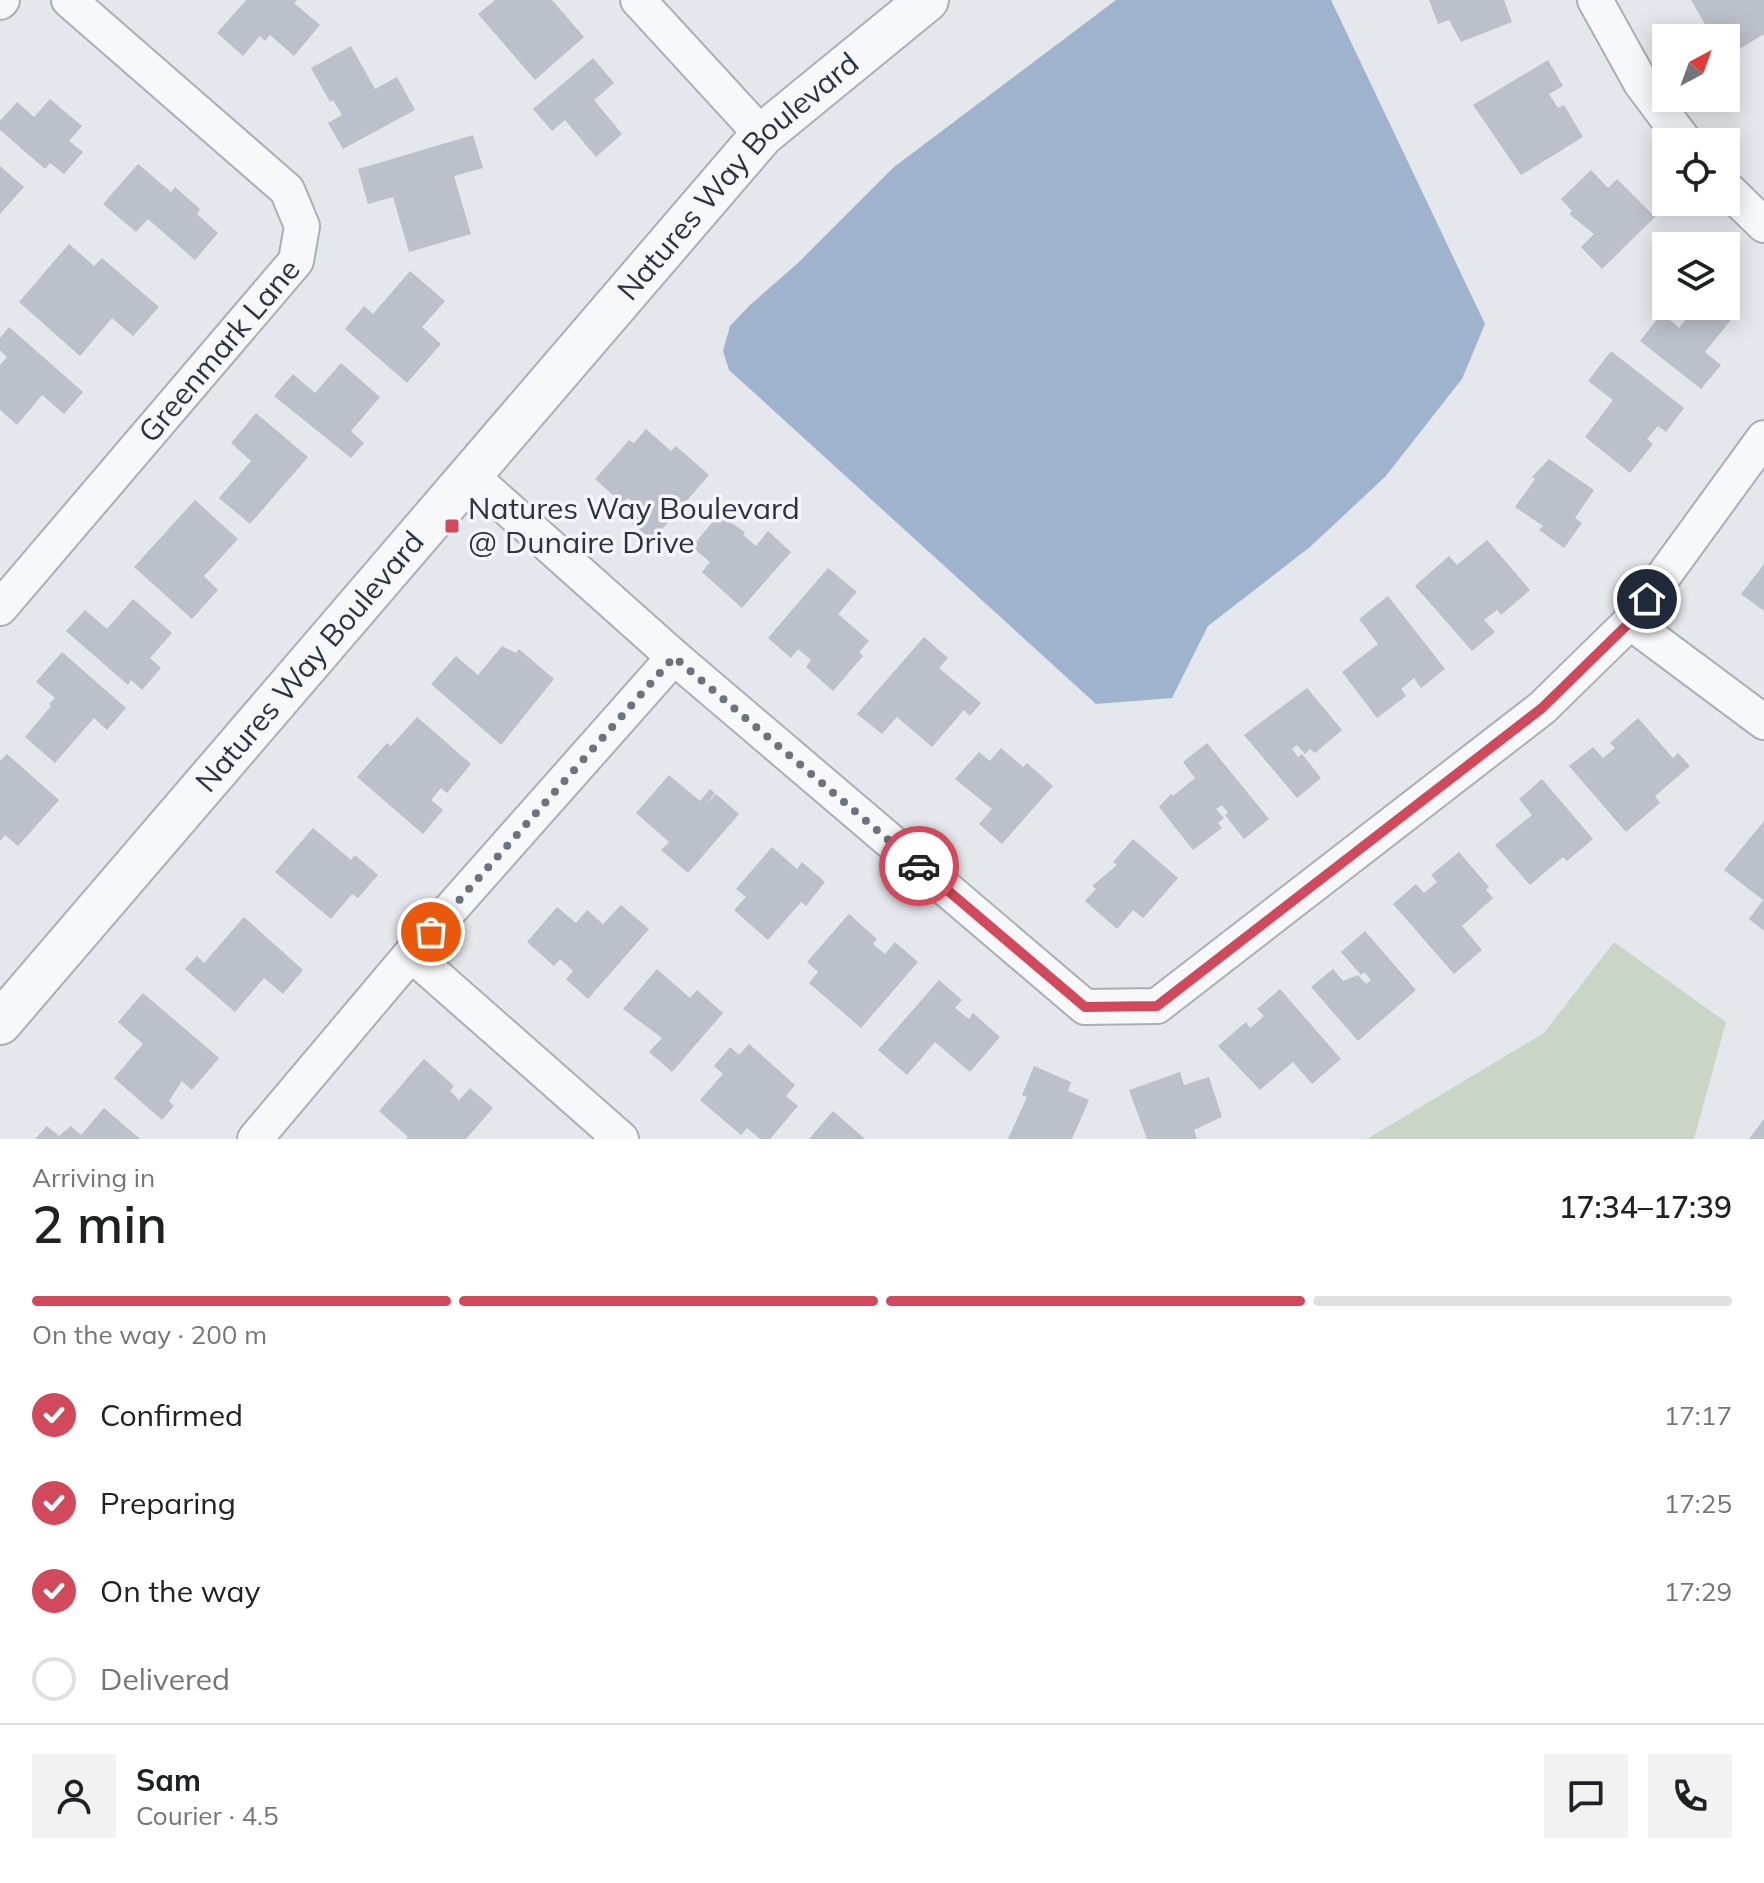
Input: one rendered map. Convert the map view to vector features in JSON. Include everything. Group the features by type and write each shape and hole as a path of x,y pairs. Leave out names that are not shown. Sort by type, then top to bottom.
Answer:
{"street":[{"name":"Greenmark Lane","path":"0,608 296,261 302,226 287,190 69,0"},
{"path":"638,0 762,135"},
{"name":"Natures Way Boulevard","path":"0,1023 762,135 927,0"},
{"path":"1595,0 1641,83 1675,128"},
{"path":"1740,202 1764,225"},
{"path":"469,474 674,657 1085,1007 1157,1006 1542,708 1630,622 1764,438"},
{"path":"1630,622 1764,722"},
{"path":"255,1139 411,954 674,657"},
{"path":"411,954 621,1139"}],"green space":[{"path":"1614,942 1726,1022 1694,1139 1367,1139 1544,1033"}],"water":[{"path":"1116,0 1331,0 1485,324 1462,379 1385,477 1310,547 1208,626 1172,698 1096,704 729,370 723,351 730,326 894,167"}],"building":[{"path":"246,0 297,0 294,3 320,25 294,56 270,35 265,41 260,36 243,56 217,33"},
{"path":"495,0 552,0 584,37 535,80 478,14"},
{"path":"1429,0 1504,0 1512,22 1461,42 1449,20 1438,24"},
{"path":"1691,0 1764,0 1764,34 1740,49 1740,24 1705,24"},
{"path":"351,46 375,89 397,77 415,110 343,149 328,123 342,115 333,100 330,102 311,68"},
{"path":"593,58 614,83 594,100 622,134 596,157 565,120 552,131 533,109"},
{"path":"1548,60 1563,86 1549,94 1558,108 1564,105 1583,137 1521,175 1473,105"},
{"path":"50,99 82,126 69,141 83,152 64,174 50,163 45,169 0,130 0,121 17,102 34,117"},
{"path":"473,135 483,168 454,176 471,234 409,252 393,197 368,204 358,169"},
{"path":"138,164 171,192 175,187 200,209 197,214 218,233 195,260 148,219 136,232 103,204"},
{"path":"0,166 24,187 0,214"},
{"path":"1591,170 1608,188 1617,179 1655,217 1602,269 1581,247 1594,234 1569,214 1572,211 1561,199"},
{"path":"69,244 94,266 102,258 159,307 133,336 112,318 80,356 19,302"},
{"path":"410,271 445,301 422,327 441,344 407,383 345,329 364,306 373,314"},
{"path":"1656,320 1670,320 1679,328 1686,320 1731,320 1705,352 1721,365 1701,389 1640,341"},
{"path":"9,327 83,392 64,414 42,395 17,425 0,410 0,365 7,357 0,350 0,338"},
{"path":"1611,351 1684,408 1666,432 1658,426 1647,439 1653,444 1630,473 1585,437 1613,400 1588,381"},
{"path":"341,363 380,397 351,431 364,443 351,458 274,396 293,374 315,393"},
{"path":"256,413 308,457 250,524 219,498 251,461 231,443"},
{"path":"646,429 671,451 676,446 709,475 652,541 629,521 640,509 628,498 623,504 595,479 629,440 634,443"},
{"path":"1549,459 1594,490 1575,518 1582,523 1564,548 1539,530 1543,526 1515,507 1535,479 1532,477"},
{"path":"195,500 238,539 204,576 218,590 192,619 134,567"},
{"path":"719,514 745,532 743,535 756,546 768,531 791,552 742,608 702,572 710,562 692,547"},
{"path":"1487,540 1530,590 1501,615 1497,610 1484,620 1495,632 1472,651 1415,586 1449,556 1457,565"},
{"path":"1764,564 1764,611 1741,594"},
{"path":"828,568 857,592 838,614 869,641 859,652 863,656 833,691 806,667 811,660 798,649 791,658 768,638"},
{"path":"1388,596 1445,669 1421,688 1414,678 1401,689 1406,696 1377,718 1342,672 1378,644 1359,619"},
{"path":"133,599 172,633 150,658 161,668 142,690 131,680 128,685 66,631 85,610 107,629"},
{"path":"924,637 948,658 939,668 981,703 970,716 964,710 932,747 897,717 882,734 857,714"},
{"path":"502,646 516,653 519,649 554,679 501,745 431,684 456,656 478,675"},
{"path":"62,652 126,708 107,730 94,718 55,763 25,737 55,698 36,682"},
{"path":"1307,688 1342,730 1315,753 1310,749 1305,754 1297,745 1292,749 1298,757 1302,754 1321,778 1297,798 1244,735"},
{"path":"417,717 471,764 447,793 441,788 431,800 443,810 423,834 357,777 387,743 391,746"},
{"path":"1638,718 1673,758 1678,753 1690,766 1655,796 1660,803 1626,832 1569,766 1593,747 1603,758 1615,748 1610,743"},
{"path":"1207,743 1269,819 1244,839 1225,815 1228,813 1222,805 1216,809 1224,818 1218,823 1222,828 1193,850 1159,807 1171,794 1173,796 1195,778 1183,762"},
{"path":"1001,748 1023,767 1027,763 1053,786 1002,844 979,824 992,809 955,779 979,752 990,761"},
{"path":"7,754 59,800 18,846 5,835 0,841 0,761"},
{"path":"669,775 700,801 710,789 715,793 705,806 716,794 739,814 688,873 661,850 669,842 636,813"},
{"path":"1542,779 1593,839 1567,861 1563,857 1530,885 1495,845 1532,815 1519,799"},
{"path":"1764,821 1764,931 1749,919 1763,900 1724,870"},
{"path":"313,828 351,860 355,855 378,875 358,898 352,894 331,919 275,872"},
{"path":"1133,839 1178,878 1143,918 1133,910 1117,929 1085,901 1096,889 1092,886 1117,865 1113,862"},
{"path":"772,847 797,869 802,862 825,882 806,906 801,902 768,940 734,910 746,897 736,889"},
{"path":"1459,852 1489,887 1486,890 1493,898 1462,926 1482,950 1454,974 1393,904 1416,884 1424,893 1437,882 1431,875"},
{"path":"621,905 649,929 588,999 566,979 573,971 560,959 554,966 527,942 557,907 576,923 587,910 603,924"},
{"path":"849,914 877,939 873,944 885,954 895,942 918,962 861,1028 809,983 818,972 807,962"},
{"path":"244,917 303,970 283,994 264,978 235,1012 185,969 197,956 204,963"},
{"path":"1365,931 1416,990 1358,1041 1311,987 1333,969 1343,981 1358,975 1366,984 1371,980 1364,972 1361,975 1341,952"},
{"path":"657,969 690,998 697,990 723,1013 672,1072 649,1052 662,1038 623,1009"},
{"path":"939,980 962,1000 955,1008 969,1019 973,1013 1000,1037 970,1072 935,1042 907,1075 878,1050"},
{"path":"1280,989 1341,1059 1312,1084 1293,1062 1260,1090 1218,1046 1246,1022 1250,1028 1264,1016 1257,1009"},
{"path":"143,993 219,1058 192,1090 182,1081 169,1101 174,1106 162,1120 114,1078 143,1044 118,1022"},
{"path":"749,1044 795,1085 786,1096 798,1106 770,1139 760,1139 747,1128 741,1135 700,1100 723,1074 714,1066 730,1047 739,1055"},
{"path":"424,1059 454,1086 450,1091 459,1100 470,1088 493,1108 466,1139 406,1139 408,1137 379,1111"},
{"path":"1034,1066 1071,1082 1068,1091 1089,1100 1072,1139 1008,1139 1027,1097 1022,1095"},
{"path":"1180,1072 1184,1085 1209,1077 1222,1117 1194,1130 1197,1139 1147,1139 1129,1090"},
{"path":"104,1108 140,1139 35,1139 47,1126 59,1136 71,1126 81,1135"},
{"path":"833,1111 865,1139 809,1139"},
{"path":"1764,1119 1764,1139 1749,1139"}],"way so far":[{"path":"431,932 674,657 919,866"}],"place":[{"name":"Natures Way Boulevard @ Dunaire Drive","path":"452,526"}],"route":[{"path":"919,866 1085,1007 1157,1006 1542,708 1630,622 1647,599"}]}
